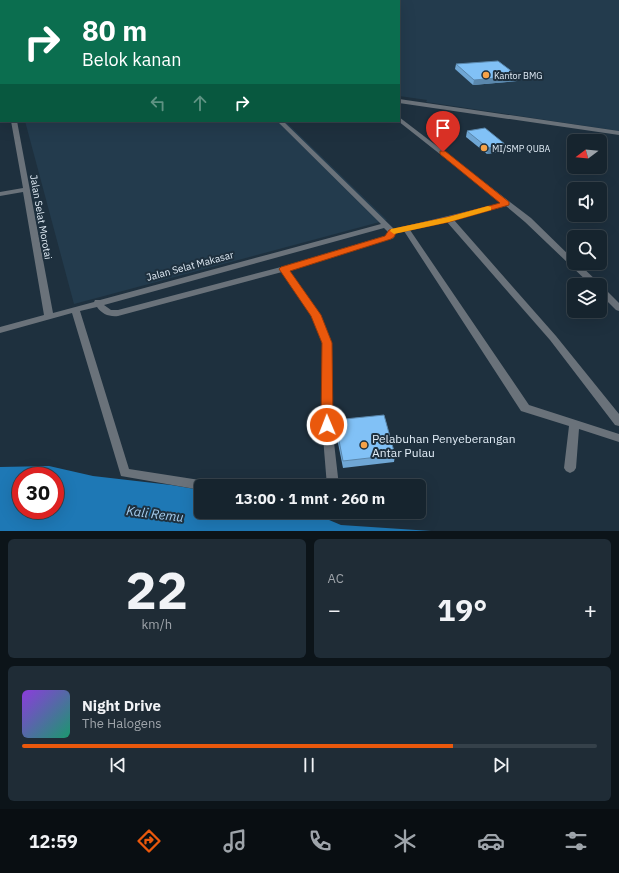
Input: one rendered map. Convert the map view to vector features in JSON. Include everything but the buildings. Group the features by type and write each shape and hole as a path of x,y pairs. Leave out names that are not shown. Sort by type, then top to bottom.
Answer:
{"street":[{"path":"400,101 619,133"},
{"path":"400,121 541,231 589,278"},
{"name":"Jalan Selat Morotai","path":"14,122 25,190 49,317"},
{"path":"98,302 104,311 113,314 118,313 284,269 391,236 389,228 281,122"},
{"path":"0,194 25,190"},
{"name":"Jalan Selat Makasar","path":"0,330 98,302 389,228 406,229 449,220 506,204"},
{"path":"449,220 553,338 619,422"},
{"path":"406,229 522,405 530,411 619,438"},
{"path":"284,269 316,315 327,343 327,425 332,479"},
{"path":"607,296 619,308"},
{"path":"75,309 125,473 194,484"},
{"path":"570,468 574,425"}],"shaded area":[{"path":"400,0 619,0 619,131 426,102 427,100 400,96"},
{"path":"25,122 286,122 387,220 74,304"}],"water":[{"name":"Kali Remu","path":"49,466 53,467 12,467 12,519 64,519 64,469 93,476 194,489 194,519 327,519 341,525 431,531 0,531 0,467"}],"slow traffic":[{"path":"394,231 449,220 488,208"}],"place":[{"name":"Kantor BMG","path":"486,75"},
{"name":"MI/SMP QUBA","path":"484,148"},
{"name":"Pelabuhan Penyeberangan Antar Pulau","path":"364,445"}],"route":[{"path":"327,425 327,343 319,320 284,269 388,238 391,236 392,232 449,220 506,204 443,152"}]}
